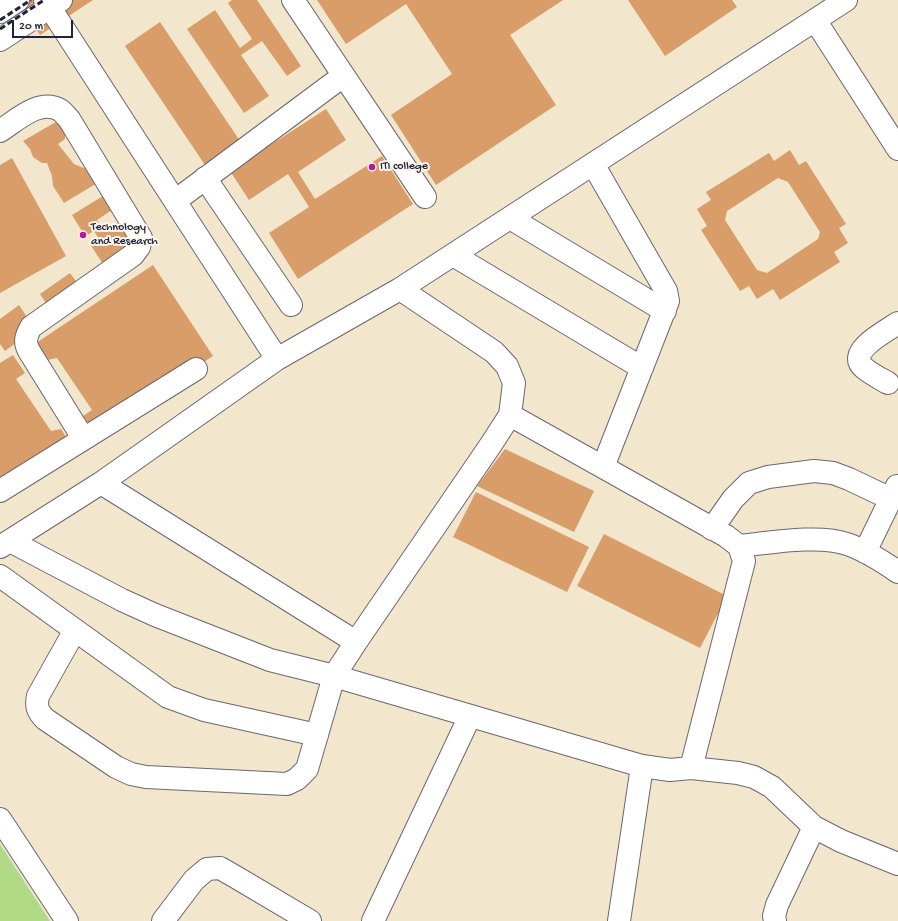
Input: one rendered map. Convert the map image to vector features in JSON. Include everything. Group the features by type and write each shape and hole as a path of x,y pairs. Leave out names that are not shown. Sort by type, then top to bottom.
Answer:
{"street":[{"path":"0,12 18,0"},
{"path":"293,0 425,197"},
{"path":"5,544 101,483 277,359 400,289 846,0"},
{"path":"0,40 52,2 175,200 277,359"},
{"path":"815,20 898,149"},
{"path":"175,200 344,76"},
{"path":"0,132 36,108 51,107 60,110 69,119 141,238 139,247 133,255 31,327 26,336 26,345 29,351 83,438"},
{"path":"593,164 666,291 668,301 603,467"},
{"path":"205,178 291,305"},
{"path":"510,218 665,311"},
{"path":"453,255 642,368"},
{"path":"75,630 38,696 36,706 39,714 45,719 116,767 131,774 146,777 287,784 297,779 307,769 334,676 492,444 510,415 514,383 507,366 494,352 400,289"},
{"path":"888,383 863,368 859,360 860,353 865,346 898,323"},
{"path":"0,491 196,369"},
{"path":"510,415 726,536 739,546 744,561 691,768"},
{"path":"712,528 733,499 749,484 768,477 814,472 833,473 895,492 865,552"},
{"path":"101,483 356,642"},
{"path":"739,546 818,539 846,543 881,560 898,572"},
{"path":"5,544 155,615 270,660 334,676 642,766 670,770 691,768 738,773 754,777 772,787 814,827 841,841 898,864"},
{"path":"0,576 168,697 204,710 317,735"},
{"path":"373,921 470,716"},
{"path":"619,921 642,766"},
{"path":"0,819 68,921"},
{"path":"775,921 774,916 777,905 814,827"},
{"path":"163,921 194,880 207,869 220,868 310,921"}],"green space":[{"path":"0,844 50,921 0,921"}],"building":[{"path":"16,0 93,0 40,35"},
{"path":"232,0 257,0 301,66 287,76 262,41 241,55 269,96 244,113 187,29 215,10 240,48 252,39 228,3"},
{"path":"317,0 563,0 510,35 556,105 436,185 391,115 452,74 406,4 346,44"},
{"path":"628,0 732,0 737,7 665,56"},
{"path":"160,22 240,141 205,165 125,46"},
{"path":"326,109 346,140 298,172 315,199 382,156 413,204 298,279 269,233 309,207 288,174 249,200 230,171"},
{"path":"61,119 65,129 65,139 58,144 74,164 91,171 99,182 64,203 53,186 52,176 47,163 42,163 33,157 30,149 23,141"},
{"path":"790,150 799,165 806,161 846,224 839,228 848,243 834,252 840,262 780,300 773,289 757,299 749,286 740,291 701,230 707,226 697,209 711,200 706,192 769,153 774,161","holes":["778,178 788,182 820,232 818,239 767,273 757,270 725,220 727,211"]},
{"path":"12,158 66,256 0,293 0,165"},
{"path":"103,196 112,210 97,220 104,231 124,219 139,242 103,264 90,244 99,239 94,231 85,236 72,215"},
{"path":"153,265 213,356 95,434 83,416 92,410 57,358 47,360 36,343"},
{"path":"70,273 87,296 56,318 40,294"},
{"path":"19,305 35,329 5,351 0,344 0,319"},
{"path":"13,355 25,373 16,379 51,431 61,429 72,446 0,494 0,363"},
{"path":"505,449 594,491 574,532 477,486"},
{"path":"476,492 589,547 567,592 453,537"},
{"path":"604,534 727,596 700,648 577,586"}],"railway":[{"path":"0,20 31,0"},
{"path":"0,29 44,0"}],"place":[{"name":"ITI college","path":"372,167"},
{"name":"Technology and Research","path":"83,235"}]}
